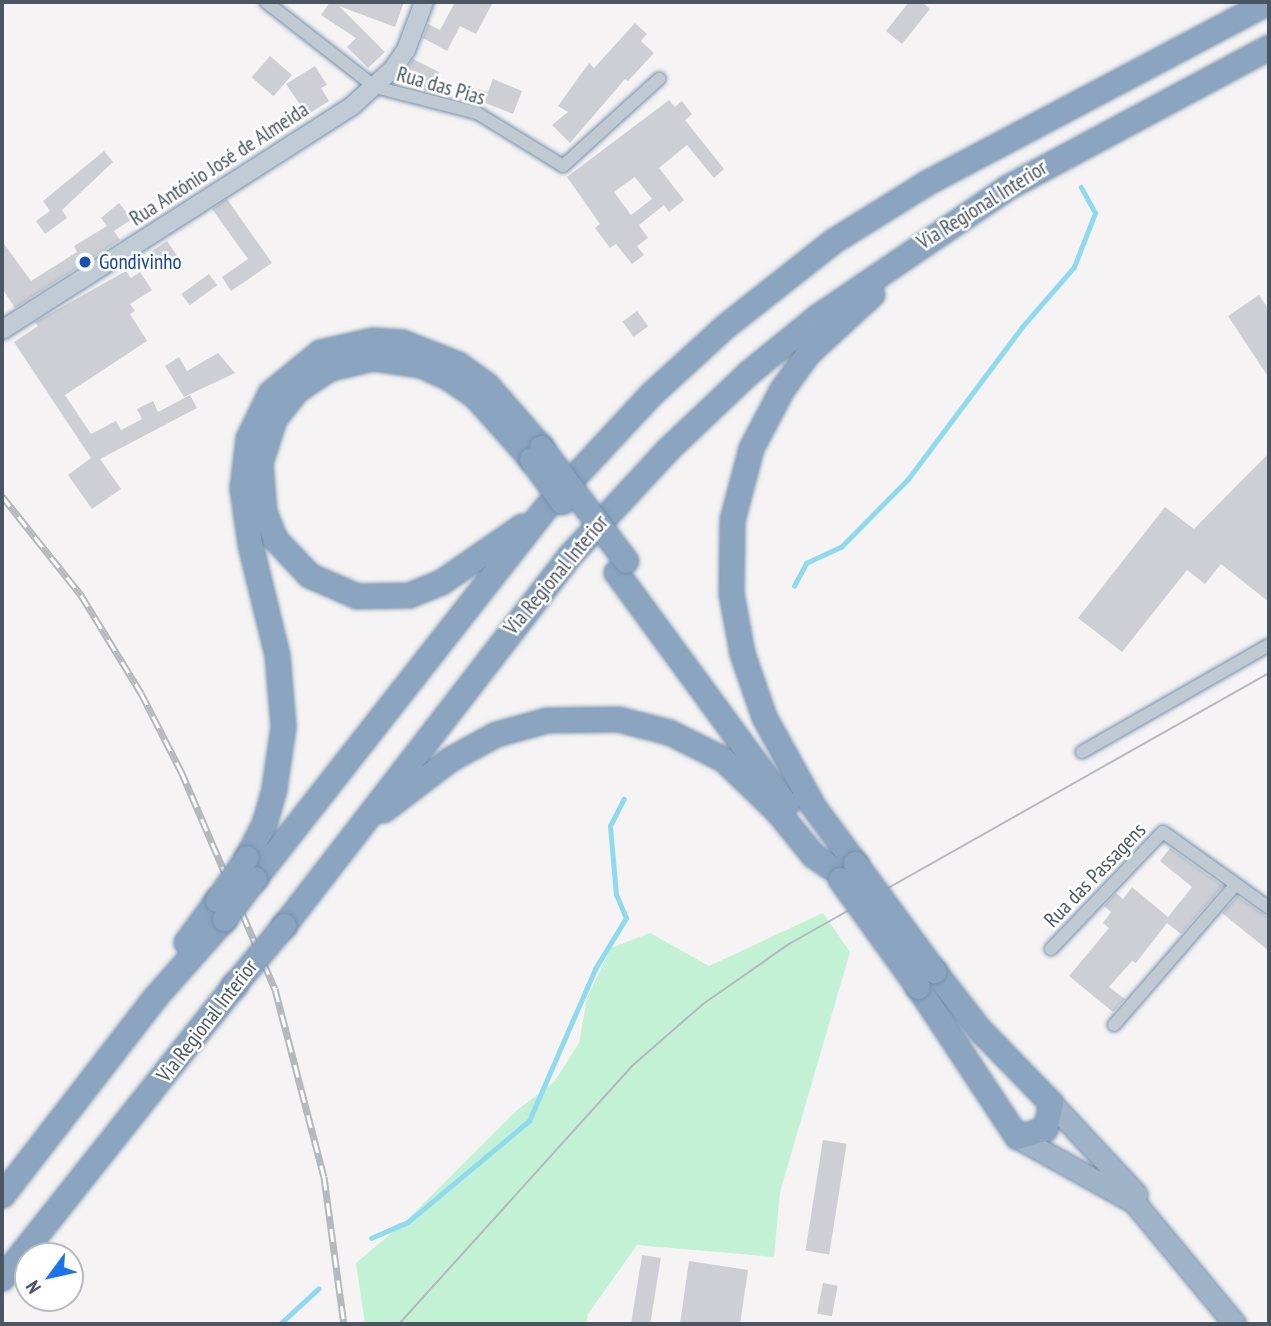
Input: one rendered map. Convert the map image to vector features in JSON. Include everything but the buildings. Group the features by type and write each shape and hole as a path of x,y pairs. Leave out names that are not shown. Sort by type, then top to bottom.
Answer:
{"highway":[{"name":"Via Regional Interior","path":"2,1195 155,997 251,867 546,506 651,394 724,327 833,241 926,183 1268,2"},
{"name":"Via Regional Interior","path":"2,1278 284,925 560,567 612,508 779,346 893,263 1049,162 1269,47"},
{"path":"842,870 812,804 764,717 741,653 731,593 732,520 751,448 782,389 808,353 880,287 893,263"},
{"path":"251,867 274,788 283,726 277,655 250,544 242,488 247,438 270,393 320,352 373,340 402,342 458,363 487,385 842,870 926,979 1017,1137 1134,1202 1236,1324"},
{"path":"536,453 476,397 449,378 421,365 373,358 330,368 283,405 265,440 259,485 275,539 289,557 309,575 357,597 409,595 441,582 546,506"},
{"path":"621,567 812,804"},
{"path":"349,841 390,803 473,744 522,726 594,718 669,732 723,759 777,811 813,855 842,870"},
{"path":"926,979 981,1030 1157,1216 1241,1324"},
{"path":"1017,1137 1045,1129 1051,1103"}],"main road":[{"name":"Rua António José de Almeida","path":"2,330 352,106 375,87 406,50 424,2"}],"street":[{"name":"Rua das Pias","path":"266,2 375,87 477,113 563,166 659,79"},
{"path":"1082,751 1269,645"},
{"name":"Rua das Passagens","path":"1051,948 1163,832 1269,908"},
{"path":"1114,1025 1236,884"}],"green space":[{"path":"823,913 850,952 780,1192 774,1257 637,1245 588,1314 586,1324 365,1324 356,1263 407,1220 516,1111 554,1082 579,1043 587,998 611,948 650,933 709,966"}],"waterway":[{"path":"794,586 806,563 841,547 908,479 1022,327 1074,267 1095,213 1081,188"},
{"path":"371,1238 408,1222 529,1121 595,969 626,918 616,895 610,826 624,799"},
{"path":"280,1324 318,1289"}],"tram line":[{"path":"399,1324 632,1066 703,1004 789,944 1269,673"}],"railway":[{"path":"2,496 81,595 141,693 181,771 275,989 324,1177 344,1324"}],"place":[{"name":"Gondivinho","path":"85,262"}]}
